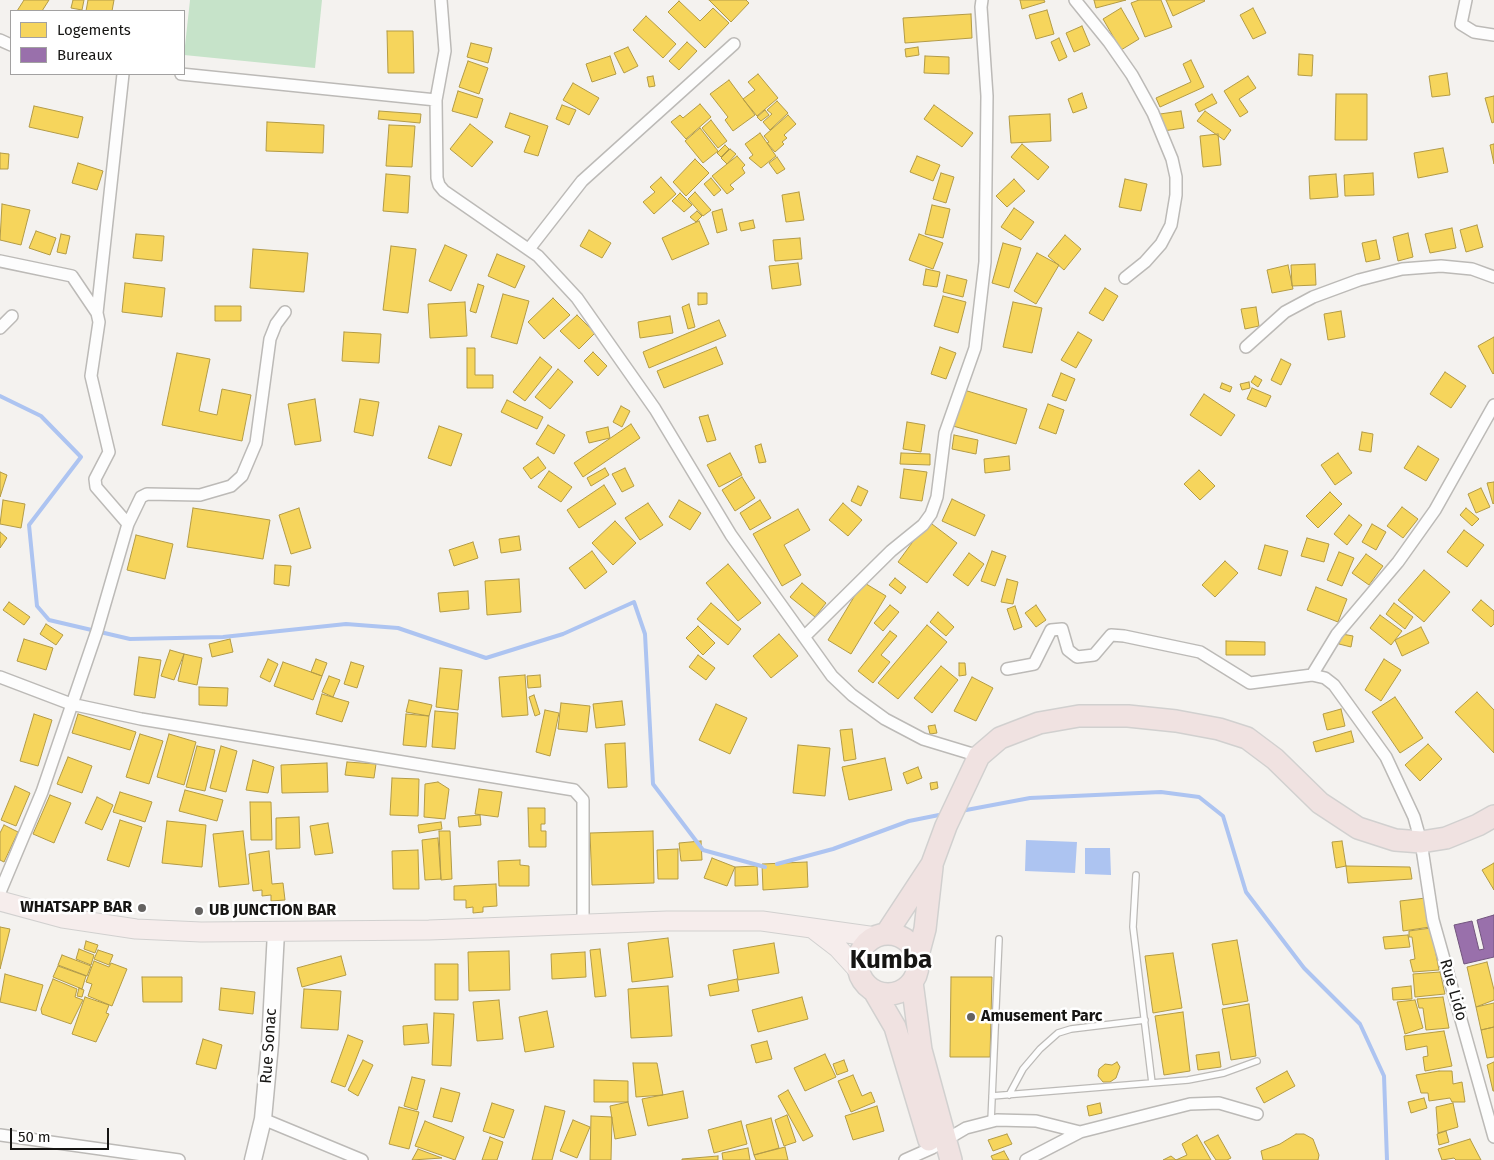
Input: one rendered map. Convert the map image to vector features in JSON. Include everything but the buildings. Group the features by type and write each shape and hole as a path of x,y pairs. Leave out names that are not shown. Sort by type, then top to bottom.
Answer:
{"highway":[{"path":"917,959 925,928 932,864 965,782 979,756 1000,738 1039,723 1079,716 1128,716 1176,721 1219,729 1247,738 1275,759 1320,803 1358,828 1395,840 1422,842 1446,838 1478,825 1494,816"},
{"path":"932,864 881,935 861,950 858,970 861,978 874,991 895,1027 941,1152"},
{"path":"874,991 884,994 895,993 904,989 912,982 918,967 914,949 906,940 897,936 881,935"},
{"path":"912,982 920,1050 941,1152"}],"main road":[{"path":"0,901 63,918 136,929 201,932 429,930 667,920 752,921 881,935"},
{"path":"810,927 838,948 858,970"}],"street":[{"path":"441,0 445,50 436,100 437,178 439,185 444,191 529,249 577,298 655,410 731,535 832,676 852,695 885,719 923,739 979,756"},
{"path":"804,637 891,551 923,525 931,514 937,498 945,434 975,348 985,262 987,96 982,0"},
{"path":"1075,0 1109,42 1132,75 1153,113 1172,160 1176,177 1176,195 1171,225 1161,244 1145,262 1125,278"},
{"path":"1466,0 1461,24 1474,32 1494,35"},
{"path":"529,249 582,181 734,44"},
{"path":"185,74 436,100"},
{"path":"97,314 123,75"},
{"path":"0,261 72,276 97,314 99,322 91,376 109,452 95,479 96,487 128,524"},
{"path":"1246,347 1285,312 1313,297 1359,280 1402,269 1441,266 1472,269 1494,277"},
{"path":"0,892 42,792 103,614 128,524 144,495 200,495 230,486 242,476 256,443 270,339 276,324 285,312"},
{"path":"0,328 12,316"},
{"path":"1007,669 1034,664 1051,630 1062,629 1068,650 1076,657 1094,655 1111,635 1200,652 1250,683 1312,675 1337,634 1398,562 1435,510 1494,405"},
{"name":"Rue Lido","path":"1312,675 1325,678 1334,685 1386,757 1414,817 1422,842 1433,920 1494,1137"},
{"path":"0,677 71,704 141,718 574,790 583,800 582,924"},
{"name":"Rue Sonac","path":"253,1160 262,1119 270,1044 276,932"},
{"path":"1026,1160 1080,1132 1190,1104 1218,1103 1257,1114"},
{"path":"262,1119 362,1160"},
{"path":"905,1160 941,1152 966,1128 991,1121 1036,1121 1080,1132"},
{"path":"0,1134 179,1160"}],"lane":[{"path":"1136,875 1133,927 1152,1083"},
{"path":"991,1121 999,940"},
{"path":"1009,1095 1023,1069 1040,1049 1058,1034 1071,1029 1145,1020"},
{"path":"992,1096 1188,1080 1224,1073 1257,1061"}],"green space":[{"path":"190,0 322,0 315,68 185,55"}],"water":[{"path":"1026,840 1077,842 1075,873 1025,871"},
{"path":"1085,848 1110,848 1111,875 1085,874"}],"waterway":[{"path":"0,396 41,416 81,457 29,525 37,606 49,620 130,639 223,637 346,624 398,628 486,658 563,634 634,602 645,634 653,784 703,850 765,867"},
{"path":"961,811 1030,798 1161,792 1199,797 1223,816 1246,892 1304,968 1360,1024 1384,1076 1387,1160"},
{"path":"777,864 833,849 909,821 944,814"}],"place":[{"name":"WHATSAPP BAR","path":"142,908"},
{"name":"UB JUNCTION BAR","path":"199,911"},
{"name":"Amusement Parc","path":"971,1017"}],"district":[{"name":"Kumba","path":"891,961"}]}
